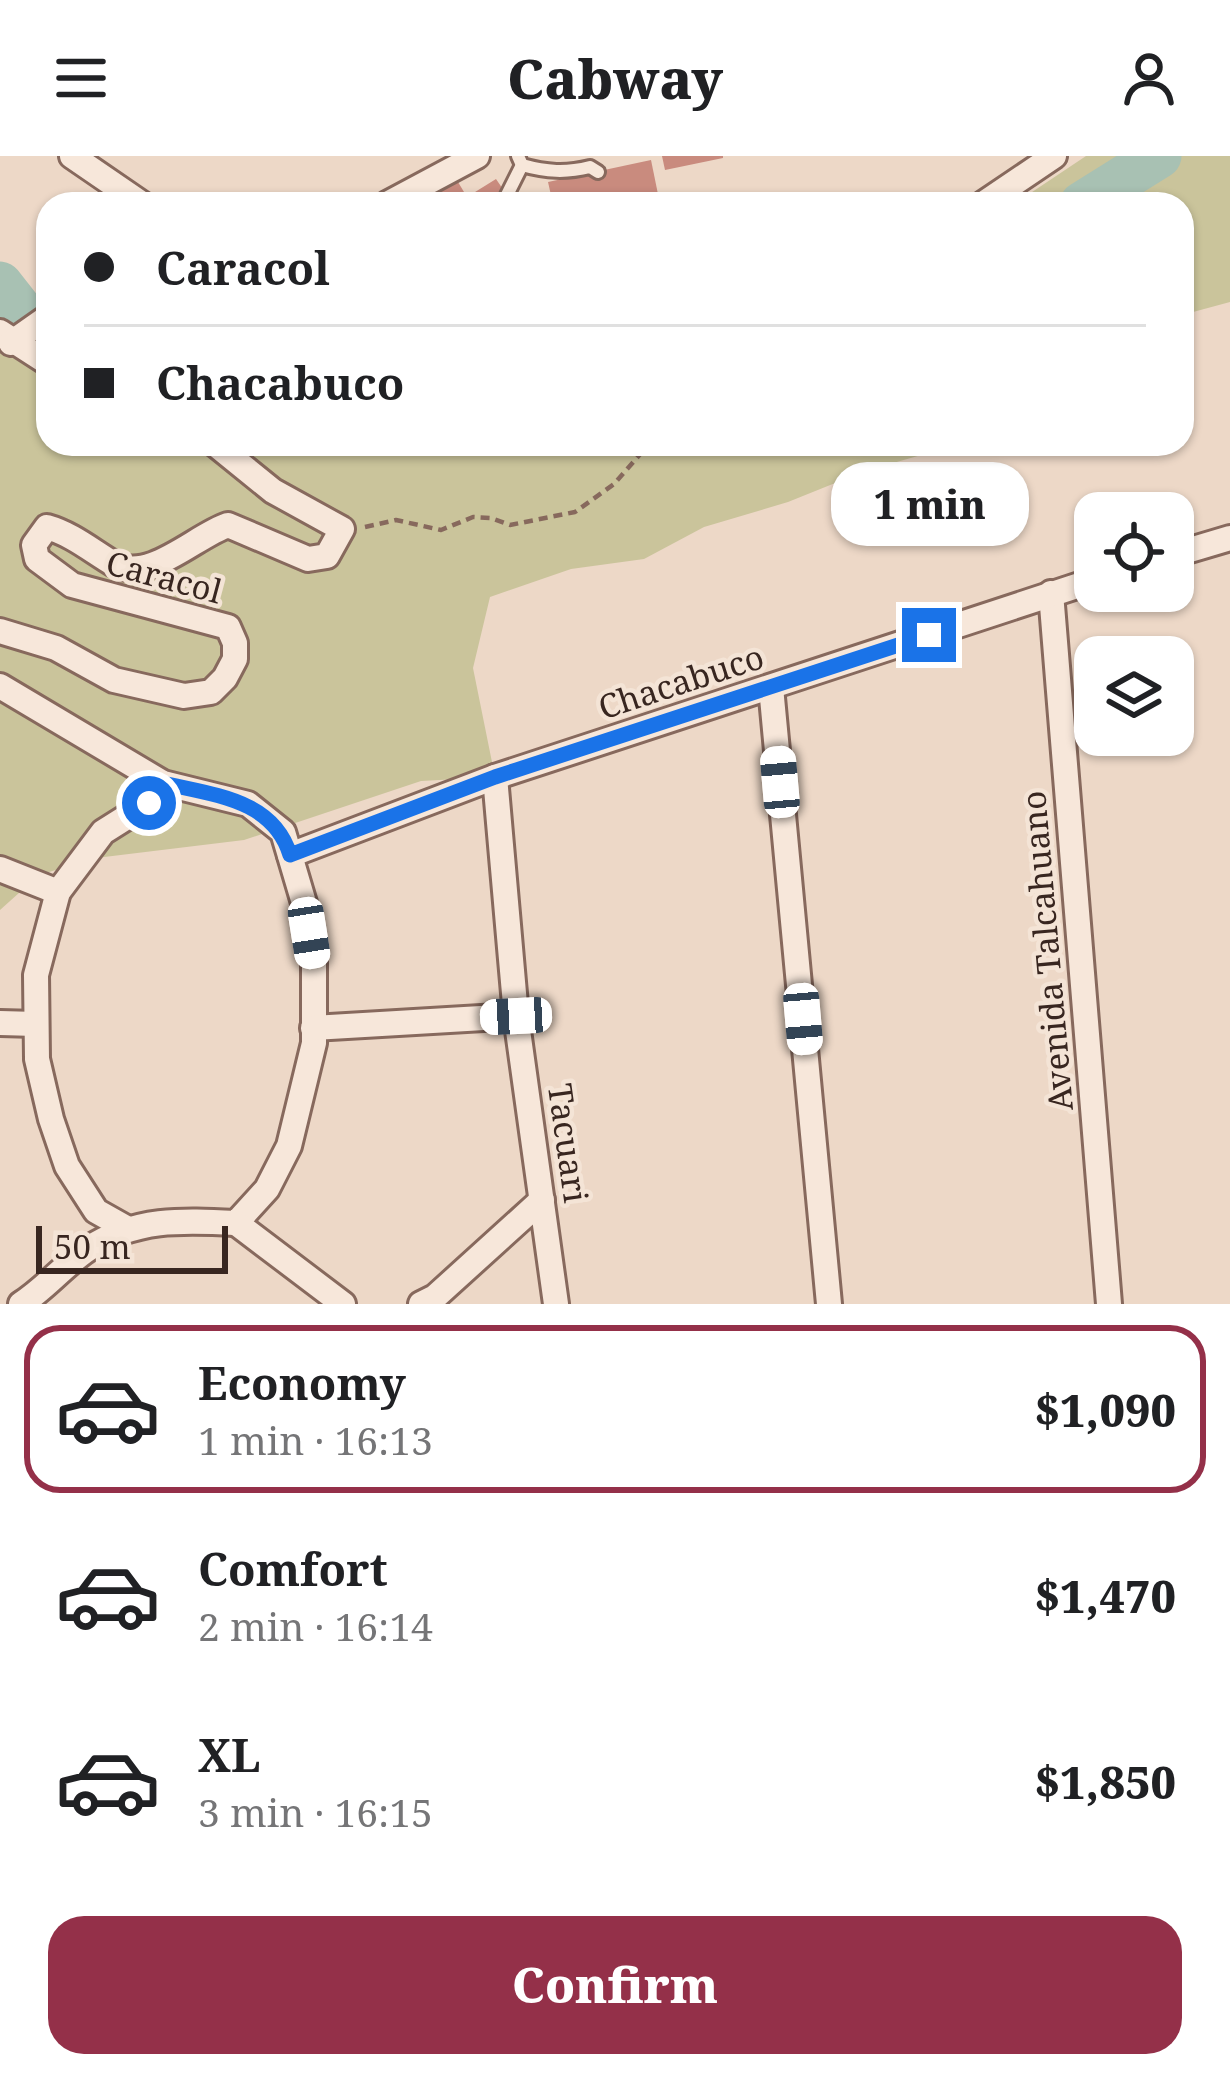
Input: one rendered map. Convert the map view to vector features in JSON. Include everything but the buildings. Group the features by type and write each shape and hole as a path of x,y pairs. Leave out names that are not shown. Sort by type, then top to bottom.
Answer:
{"street":[{"path":"72,156 124,192"},
{"path":"410,192 477,156"},
{"path":"1001,192 1054,156"},
{"path":"6,337 36,322"},
{"path":"6,337 36,356"},
{"path":"230,456 273,490 342,529"},
{"name":"Caracol","path":"0,632 56,647 114,680 184,696 211,692 235,659 228,627 73,585 37,559 34,545 47,527 62,531 121,568 150,566 228,525 308,560 327,556 342,529"},
{"path":"1194,549 1230,538"},
{"name":"Chacabuco","path":"290,855 495,777 1074,586"},
{"name":"Avenida Talcahuano","path":"1051,593 1109,1304"},
{"path":"0,686 163,783 248,804 283,832 304,903 314,963 314,1043 289,1146 267,1189 236,1223"},
{"path":"772,687 830,1304"},
{"name":"Tacuari","path":"495,777 516,1016 556,1304"},
{"path":"128,1229 96,1211 68,1166 37,1060 35,975 58,892 103,832 149,803 163,783"},
{"path":"0,869 58,892"},
{"path":"314,1028 516,1016"},
{"path":"0,1023 36,1024"},
{"path":"421,1304 435,1297 542,1200"},
{"path":"21,1304 87,1249 128,1229 165,1219 236,1223 343,1304"}],"lane":[{"path":"508,192 520,160 542,171 590,167 598,172"}],"path":[{"path":"342,529 396,520 441,530 473,518 510,525 575,512 614,484 638,456"}],"shaded area":[{"path":"1086,156 1230,156 1230,302 1194,312 1194,192 1032,192"},
{"path":"0,350 36,355 36,456 918,456 704,527 644,559 571,569 490,597 473,668 495,777 421,781 244,840 96,858 39,875 0,910"}],"waterway":[{"path":"1101,192 1159,156"},
{"path":"0,284 22,312 36,317"}],"route":[{"path":"149,803 163,783 248,804 283,832 290,855 495,777 929,635"}]}
